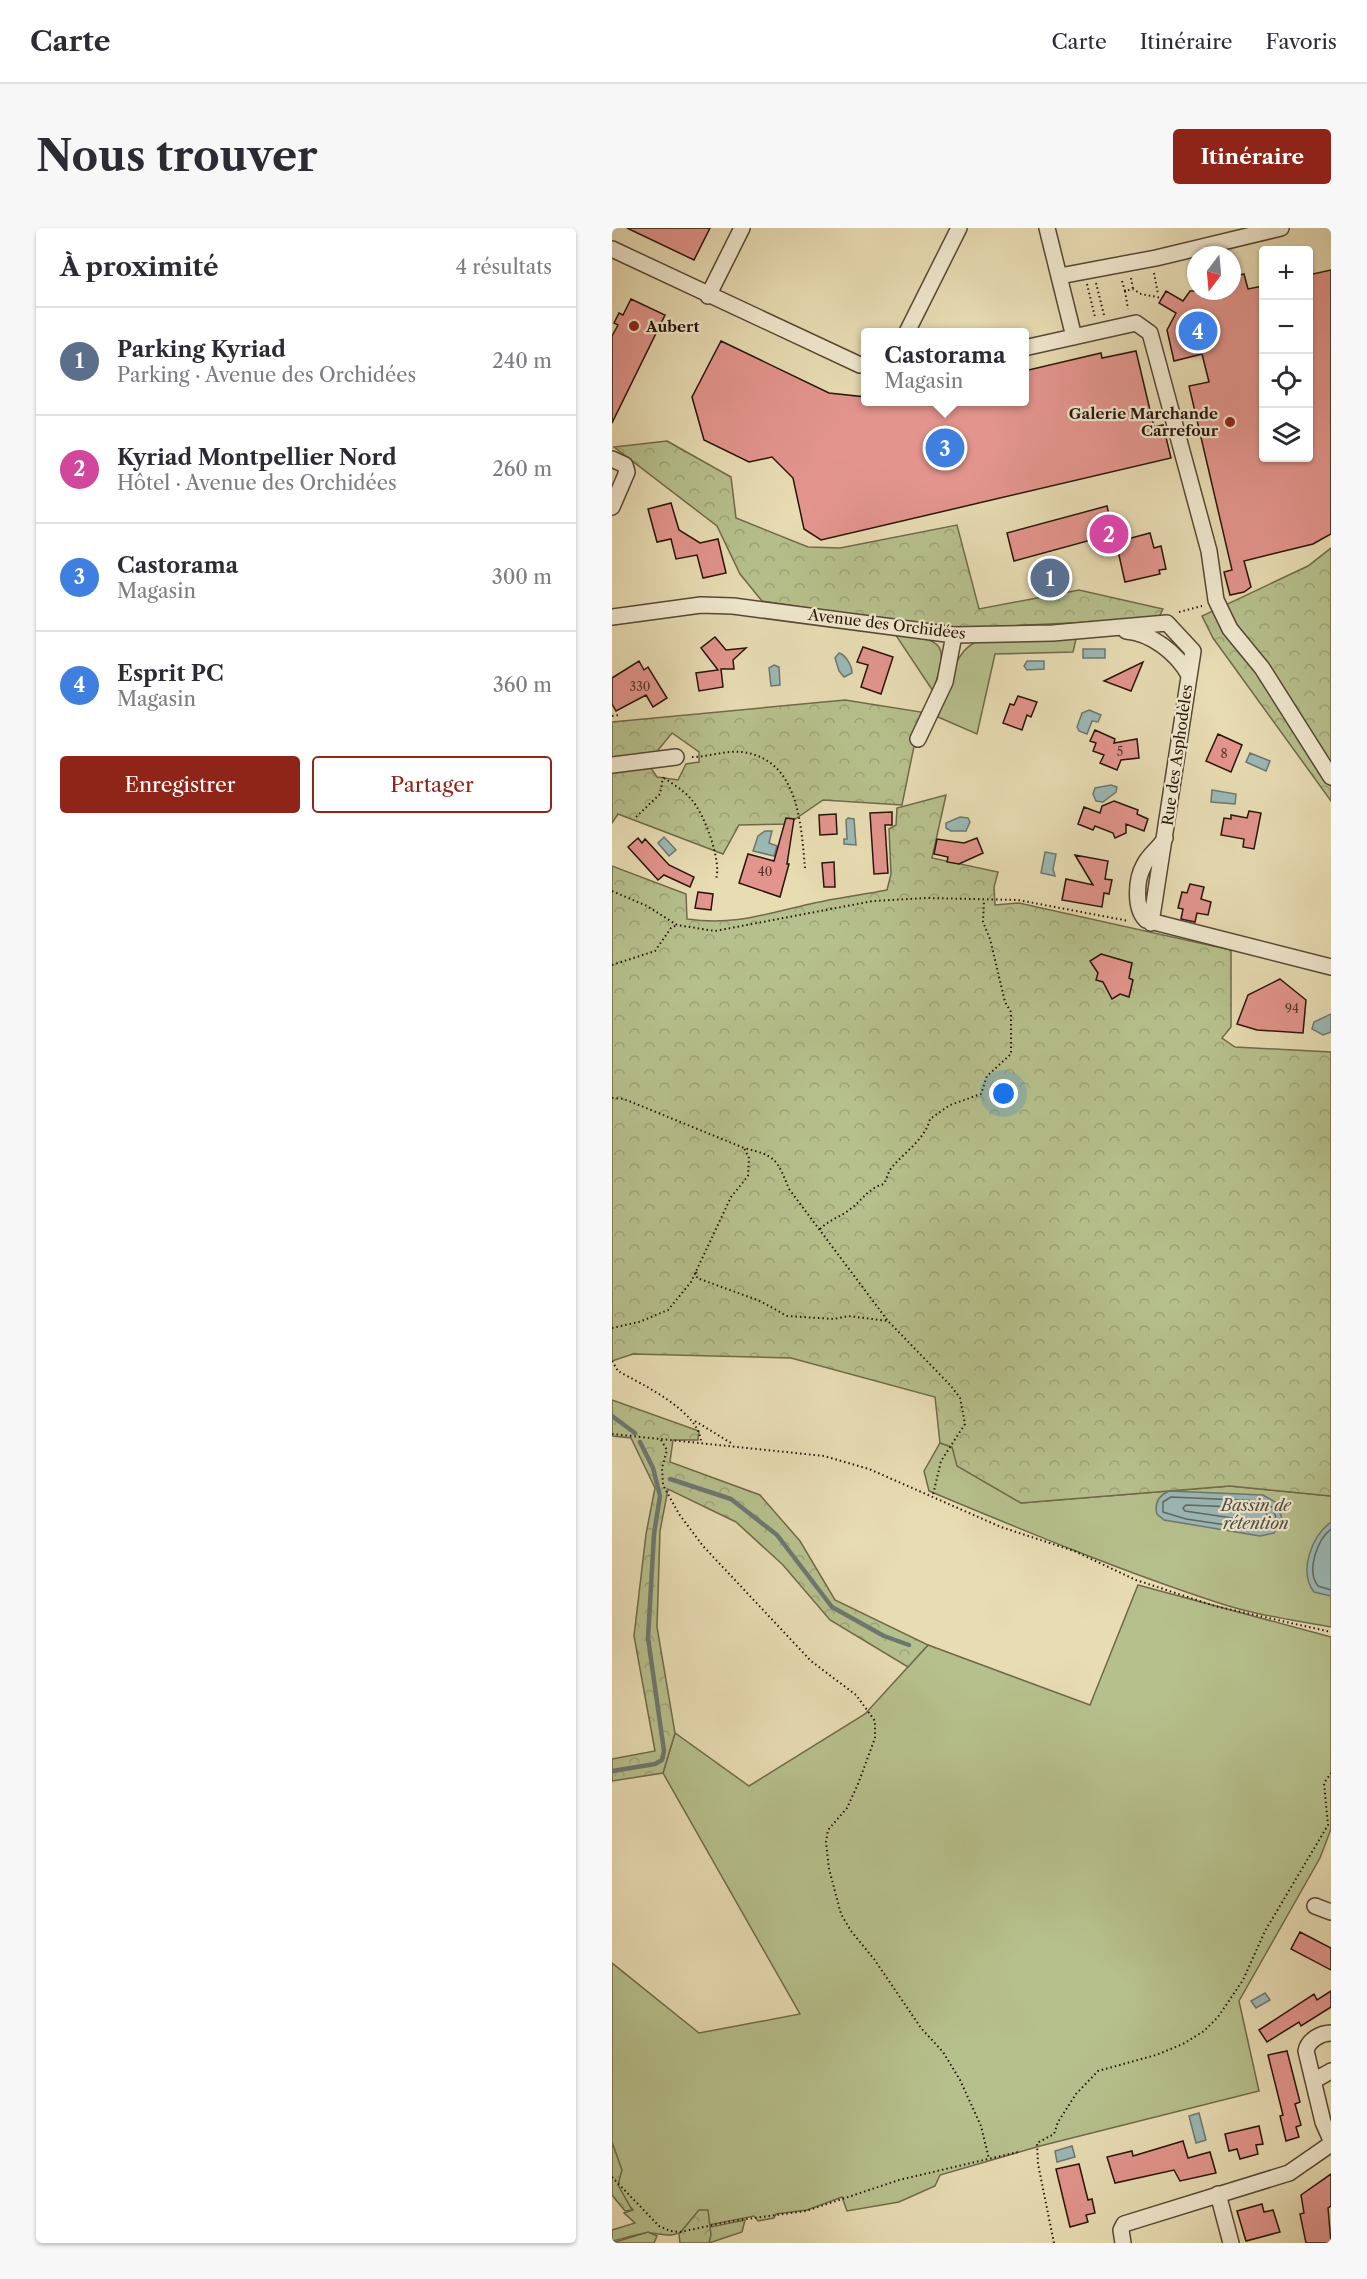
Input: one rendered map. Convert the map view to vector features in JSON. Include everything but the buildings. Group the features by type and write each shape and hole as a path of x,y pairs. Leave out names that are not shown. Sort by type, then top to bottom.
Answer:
{"street":[{"path":"708,296 742,228"},
{"path":"909,328 959,228"},
{"path":"1047,228 1074,337"},
{"path":"1060,276 1281,228"},
{"path":"612,249 708,296 861,365"},
{"path":"1029,347 1136,323 1153,339 1209,551 1216,600 1230,629 1262,668 1331,777"},
{"path":"612,459 625,465 627,471 612,507"},
{"name":"Avenue des Orchidées","path":"612,617 670,608 733,606 954,635 1108,630 1163,622"},
{"name":"Rue des Asphodèles","path":"1151,923 1193,651 1191,646 1163,622"},
{"name":"Rue des Asphodèles","path":"1108,630 1147,634 1178,660 1189,675"},
{"path":"918,740 945,682 954,635"},
{"path":"612,765 676,757"},
{"path":"1151,923 1331,967"},
{"path":"1315,1906 1331,1912"},
{"path":"1123,2243 1121,2230 1124,2224 1289,2173 1331,2142 1323,2122 1307,2046 1322,2034 1331,2033"},
{"path":"1314,2080 1331,2071"},
{"path":"1218,2194 1231,2243"}],"path":[{"path":"1151,258 1158,295"},
{"path":"1130,272 1133,289"},
{"path":"1095,279 1104,318"},
{"path":"1086,280 1095,320"},
{"path":"1129,312 1126,291 1133,289 1141,294 1158,295 1162,298"},
{"path":"1163,622 1171,614 1194,610 1216,600"},
{"path":"612,716 619,715"},
{"path":"676,757 742,752 759,758 774,769 794,794 805,868"},
{"path":"648,761 654,763 664,778 690,798 697,807 717,861 716,879"},
{"path":"636,817 660,794 664,778"},
{"path":"612,891 647,906 677,925 715,931 873,901 1018,900 1151,923"},
{"path":"820,1228 828,1221 848,1211 873,1188 884,1184 891,1169 928,1127 930,1119 950,1106 981,1094 987,1076 1011,1054 1011,1012 1005,1002 990,939 983,922 984,899"},
{"path":"612,965 655,951 671,928 677,925"},
{"path":"612,1098 633,1102 744,1148 773,1157 780,1163 789,1189 888,1321 960,1398 964,1411 964,1424 941,1461 933,1495"},
{"path":"612,1328 639,1322 668,1310 696,1272 731,1197 748,1176 749,1158 744,1148"},
{"path":"696,1272 699,1280 760,1301 787,1316 834,1319 858,1316 888,1321"},
{"path":"612,1361 618,1371 732,1444"},
{"path":"695,1421 701,1442"},
{"path":"612,1434 661,1440 732,1444 824,1456 869,1469 933,1495 1001,1527 1074,1551 1136,1580 1215,1606 1331,1632"},
{"path":"661,1440 667,1450 662,1468 663,1485 679,1514 703,1546 811,1660 856,1695 875,1721 875,1738 848,1808 828,1830 826,1842 829,1869 841,1914 851,1931 874,1959 921,2028 943,2052 960,2080 981,2126 989,2158"},
{"path":"1054,2243 1038,2164 1037,2143 1054,2134 1058,2122 1076,2094 1098,2072 1156,2055 1183,2044 1204,2031 1218,2017 1243,1980 1264,1931 1328,1825 1324,1783 1331,1773"},
{"path":"612,2177 659,2226 680,2232 732,2221 806,2211 899,2180 1018,2152"}],"green space":[{"path":"667,441 731,477 736,518 808,547 840,548 957,525 979,609 1079,590 1163,609 1158,619 965,628 921,625 762,601 740,574 717,526 614,447"},
{"path":"1331,548 1331,801 1213,638 1202,616 1308,566"},
{"path":"895,634 924,638 939,647 941,663 933,691"},
{"path":"1076,639 1073,652 995,654 977,734 938,717 956,664 968,647 976,642"},
{"path":"845,700 921,712 902,805 823,800 788,824 739,825 723,854 618,814 612,823 612,769 649,765 657,777 678,780 686,764 699,762 699,752 672,733 654,755 612,758 612,722"},
{"path":"946,795 932,858 998,872 994,887 995,905 1019,903 1231,950 1231,1027 1222,1038 1235,1047 1331,1052 1331,1496 1230,1486 1021,1503 957,1466 952,1447 940,1443 935,1397 791,1358 633,1354 612,1361 612,866 686,894 687,919 704,921 749,918 887,890 891,874 889,829 896,825 897,808"},
{"path":"612,1400 699,1431 698,1440 673,1440 670,1462 760,1495 800,1541 835,1600 928,1645 908,1667 830,1620 783,1565 736,1522 668,1489 660,1531 657,1627 675,1733 663,1773 612,1781 612,1759 655,1751 634,1636 646,1534 655,1488 631,1438 612,1436"},
{"path":"940,1443 952,1447 1021,1503 1230,1486 1331,1496 1331,1627 1246,1611 1182,1591 1073,1550 929,1491 924,1471"},
{"path":"1138,1585 1331,1637 1331,1829 1320,1858 1239,2001 1259,2091 1040,2146 940,2175 935,2186 899,2202 847,2211 842,2197 807,2210 776,2214 774,2218 758,2221 754,2216 684,2230 674,2235 646,2233 612,2241 612,2230 635,2223 624,2213 633,2210 612,2187 612,1963 699,2033 800,2014 663,1773 675,1733 749,1786 865,1714 928,1645 1090,1705"},
{"path":"612,2142 622,2170 618,2185 632,2210 625,2211 612,2195"},
{"path":"699,2210 708,2210 711,2235 709,2243 680,2243 679,2234"},
{"path":"745,2220 742,2232 709,2243 710,2227"},
{"path":"648,2232 657,2236 654,2243 612,2243"}],"water":[{"path":"1083,649 1105,649 1105,658 1083,658"},
{"path":"839,653 846,658 852,670 852,673 844,677 839,671 835,658"},
{"path":"1027,661 1044,661 1044,669 1027,670 1024,666"},
{"path":"774,665 779,667 780,685 771,686 769,668"},
{"path":"1089,710 1101,715 1098,722 1092,721 1087,734 1079,731 1077,727 1082,713"},
{"path":"1250,753 1270,761 1266,771 1246,762"},
{"path":"1111,785 1117,787 1116,792 1103,802 1096,801 1093,794 1095,788"},
{"path":"1212,790 1236,794 1235,804 1211,802"},
{"path":"960,817 968,818 970,822 966,831 951,831 946,828 946,823"},
{"path":"854,819 856,845 844,844 844,839 847,839 846,820"},
{"path":"765,831 772,831 769,843 777,846 774,856 753,851 758,836"},
{"path":"664,837 676,850 669,856 658,843"},
{"path":"1045,852 1056,854 1053,869 1055,876 1041,873"},
{"path":"1331,1014 1331,1032 1323,1035 1312,1029 1314,1022"},
{"name":"Bassin de rétention","path":"1169,1491 1263,1495 1277,1503 1282,1519 1274,1533 1260,1536 1164,1520 1157,1514 1156,1506 1162,1495"},
{"name":"Bassin de rétention","path":"1331,1522 1331,1596 1314,1592 1309,1584 1307,1564 1318,1536"},
{"path":"1265,1993 1270,2000 1256,2008 1251,2001"},
{"path":"1199,2113 1206,2140 1196,2143 1189,2116"},
{"path":"1072,2146 1075,2157 1057,2162 1055,2151"}],"waterway":[{"path":"612,1416 635,1433"},
{"path":"640,1442 653,1468"},
{"path":"612,1771 655,1764 662,1760 664,1751 648,1638 654,1534 660,1496 653,1468"},
{"path":"670,1479 731,1499 777,1535 832,1607 884,1636 909,1645"}],"place":[{"name":"Aubert","path":"634,326"},
{"name":"Esprit PC","path":"1198,331"},
{"name":"Galerie Marchande Carrefour","path":"1230,422"},
{"name":"Castorama","path":"945,448"},
{"name":"Kyriad Montpellier Nord","path":"1109,534"},
{"name":"Parking Kyriad","path":"1050,578"}]}
